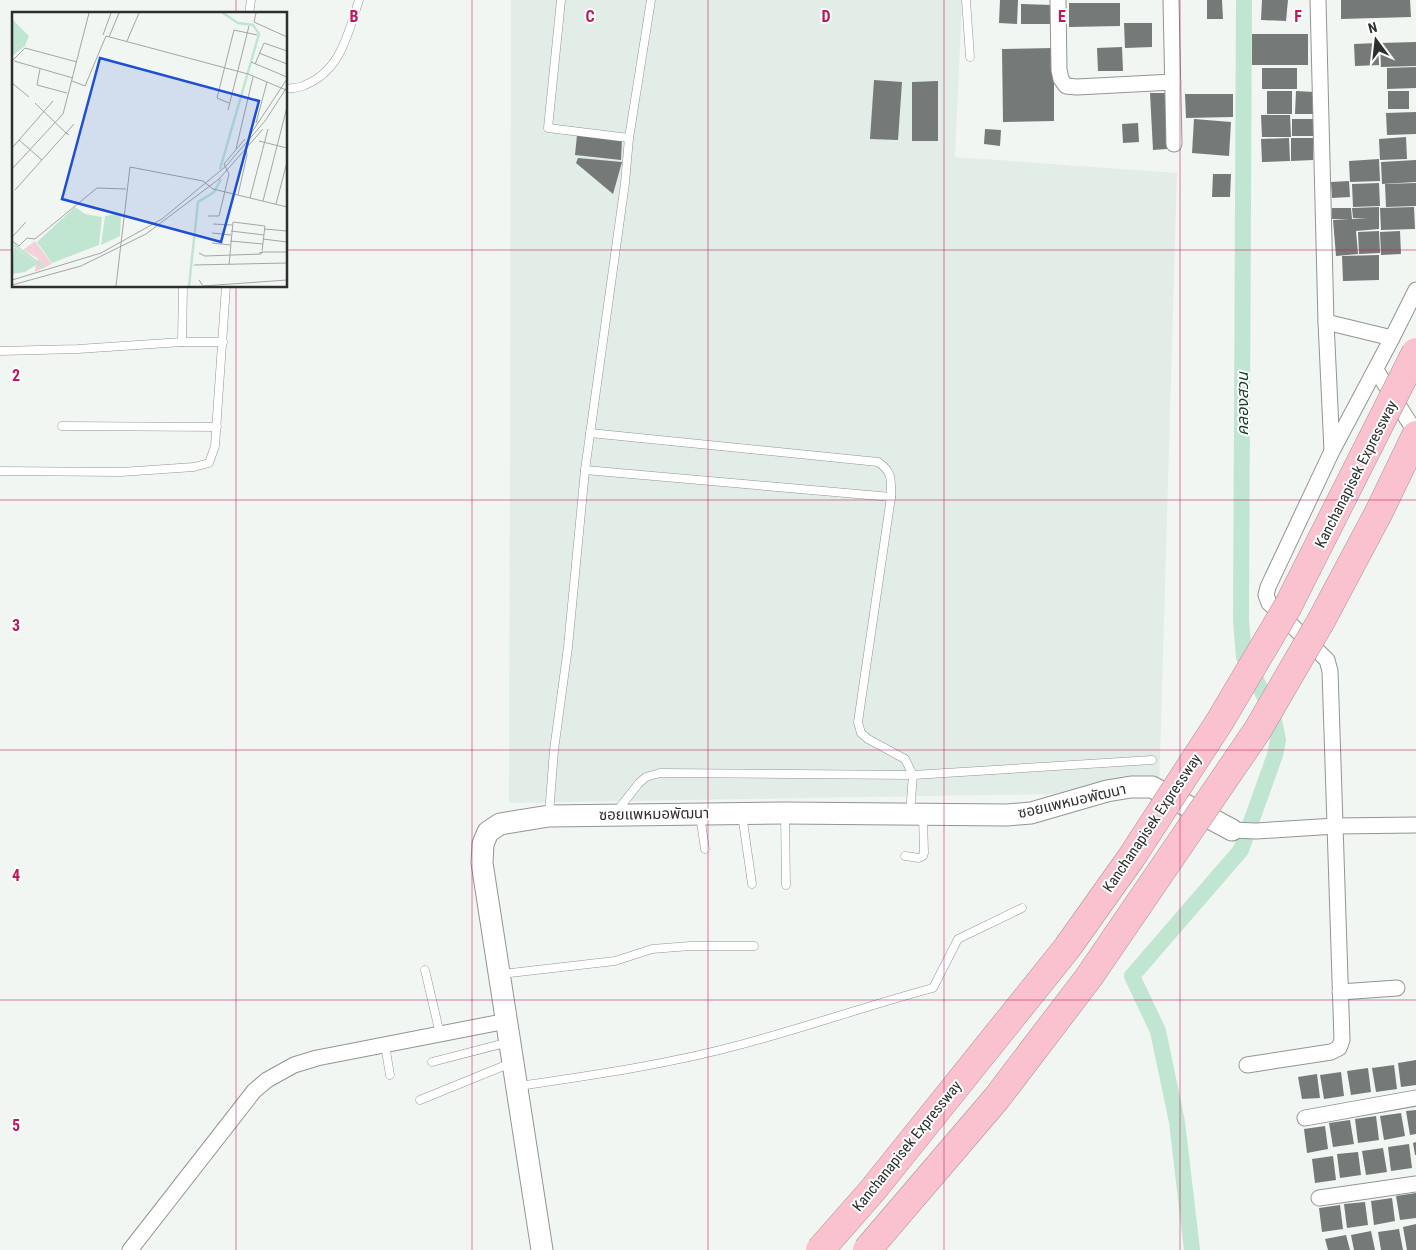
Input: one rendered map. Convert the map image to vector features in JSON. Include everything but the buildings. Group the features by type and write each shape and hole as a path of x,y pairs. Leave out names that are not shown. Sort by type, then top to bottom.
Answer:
{"highway":[{"name":"Kanchanapisek Expressway","path":"820,1250 872,1191 1066,948 1131,858 1220,721 1288,606 1416,352"},
{"path":"867,1250 996,1099 1089,978 1257,731 1321,621 1379,512 1416,434"}],"street":[{"path":"1058,0 1059,70 1066,86 1173,82"},
{"path":"1171,0 1174,144"},
{"path":"1318,0 1326,322 1332,451"},
{"path":"1247,1065 1331,1052 1339,1048 1342,1040 1331,682 1327,660 1269,602 1266,595 1332,451 1376,370 1416,290"},
{"path":"1326,322 1392,338"},
{"path":"1376,370 1416,434"},
{"name":"ซอยแพหมอพัฒนา","path":"542,1250 482,863 483,844 488,832 500,824 549,816 615,814 917,813 1007,815 1031,813 1107,790 1152,787 1232,830"},
{"path":"1232,830 1416,825"},
{"path":"1340,992 1397,988"},
{"path":"130,1250 254,1091 267,1080 294,1065 309,1060 440,1034 510,1042"},
{"path":"1305,1118 1416,1098"},
{"path":"1319,1198 1416,1184"}],"lane":[{"path":"288,89 304,86 322,76 334,64 342,51 358,0"},
{"path":"561,0 548,128 629,138"},
{"path":"549,816 554,750 568,647 584,470 625,183 629,138 651,0"},
{"path":"966,0 970,57"},
{"path":"182,342 184,288"},
{"path":"0,471 121,472 194,467 209,463 215,446 217,428 226,288"},
{"path":"0,351 78,350 182,342 223,342"},
{"path":"62,426 217,428"},
{"path":"590,433 878,462 887,468 890,476 891,497 858,722 861,733 868,739 905,759 913,775 924,853 919,858 906,856"},
{"path":"584,470 891,497"},
{"path":"615,814 646,776 660,773 913,775 1152,760"},
{"path":"700,813 705,849"},
{"path":"742,813 752,884"},
{"path":"785,813 786,885"},
{"path":"517,1087 657,1065 744,1044 886,1000 933,988 958,939 1022,908"},
{"path":"499,974 615,961 652,950 690,946 754,946"},
{"path":"425,970 440,1034"},
{"path":"432,1062 510,1042"},
{"path":"420,1100 510,1042"},
{"path":"385,1045 390,1075"}],"shaded area":[{"path":"511,0 962,0 955,157 1177,173 1159,792 509,803"}],"waterway":[{"name":"คลองสวน","path":"1192,1250 1177,1122 1158,1031 1132,976 1241,850 1275,755 1278,740 1272,711 1244,657 1241,620 1244,0"}]}
